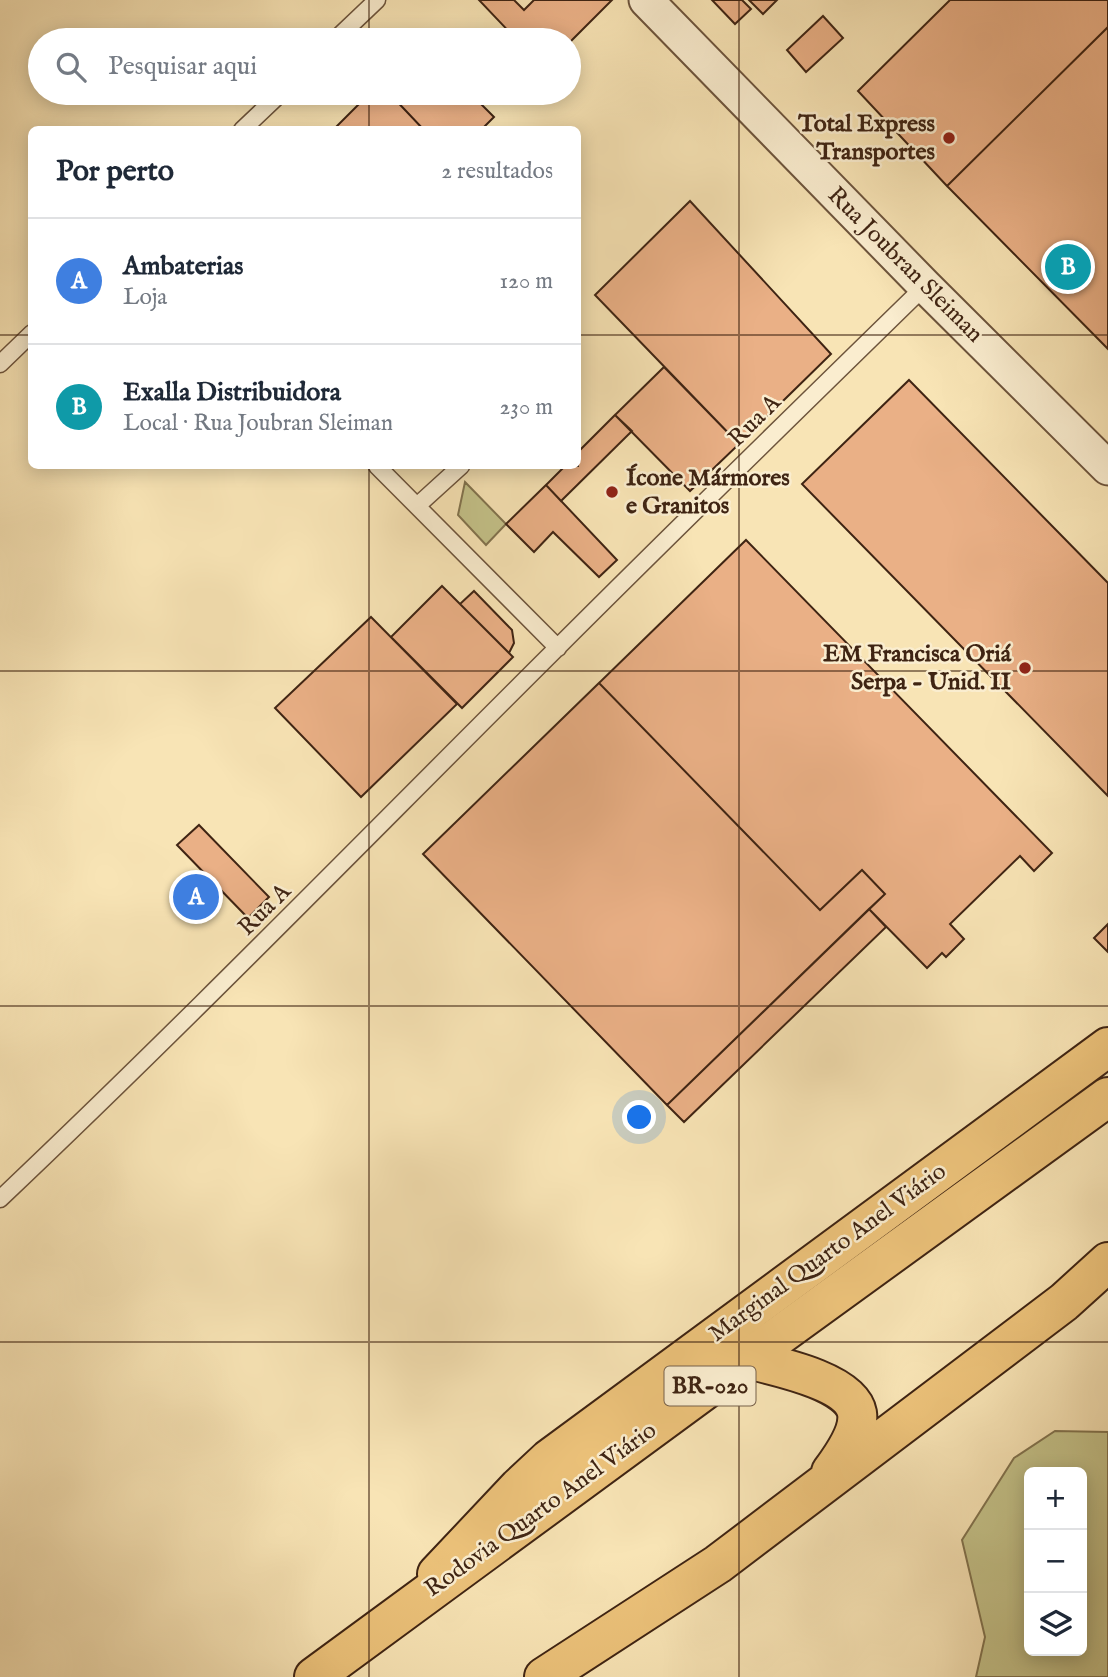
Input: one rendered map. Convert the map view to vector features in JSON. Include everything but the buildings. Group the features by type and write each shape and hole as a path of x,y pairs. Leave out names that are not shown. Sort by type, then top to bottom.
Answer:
{"main road":[{"name":"Marginal Quarto Anel Viário","path":"403,1611 519,1487 549,1459 1108,1047"},
{"name":"Rodovia Quarto Anel Viário","path":"314,1677 1108,1097"},
{"path":"544,1677 718,1564 1064,1302 1108,1262"},
{"path":"747,1359 816,1378 846,1395 853,1404 858,1415 852,1442 820,1488"}],"street":[{"name":"Rua Joubran Sleiman","path":"646,0 925,286 1108,468"}],"lane":[{"path":"348,28 377,0"},
{"path":"246,126 268,105"},
{"name":"Rua A","path":"0,1199 263,945 558,648 925,286"},
{"path":"0,364 28,337"},
{"path":"380,469 558,648"},
{"path":"417,506 458,469"}],"shaded area":[{"path":"465,482 506,524 486,545 458,515"},
{"path":"1055,1431 1108,1432 1108,1677 976,1677 985,1637 962,1540 1014,1458"}],"place":[{"name":"Total Express Transportes","path":"949,138"},
{"name":"Exalla Distribuidora","path":"1068,267"},
{"name":"Ícone Mármores e Granitos","path":"612,492"},
{"name":"EM Francisca Oriá Serpa - Unid. II","path":"1025,668"},
{"name":"Ambaterias","path":"196,897"}]}
